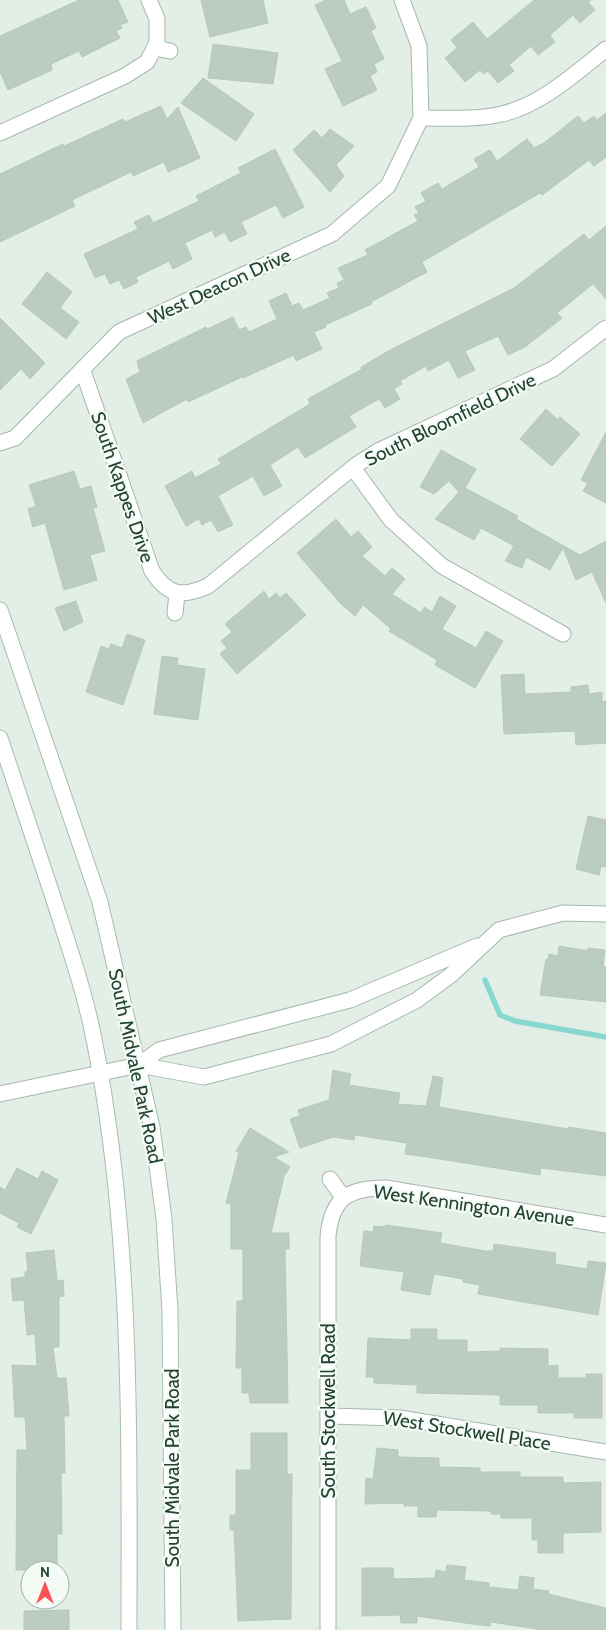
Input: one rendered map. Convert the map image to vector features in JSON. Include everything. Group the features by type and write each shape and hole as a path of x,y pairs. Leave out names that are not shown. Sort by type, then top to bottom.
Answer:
{"street":[{"path":"0,133 125,76 147,62 157,43 157,19 149,0"},
{"path":"402,0 419,46 421,118 473,118 504,114 536,100 606,49"},
{"path":"154,48 170,51"},
{"name":"West Deacon Drive","path":"0,443 15,438 83,371 119,332 332,234 388,186 421,118"},
{"name":"South Bloomfield Drive","path":"177,593 196,592 208,586 353,468 378,450 553,369 605,330"},
{"name":"South Kappes Drive","path":"83,371 152,571 160,583 172,592 177,593"},
{"path":"353,468 390,520 442,566 563,634"},
{"path":"175,613 177,593"},
{"name":"South Midvale Park Road","path":"0,610 100,902 139,1066 157,1158 169,1280 172,1372 173,1630"},
{"name":"South Midvale Park Road","path":"0,738 79,975 100,1072 117,1202 126,1309 129,1630"},
{"path":"0,1094 100,1072 139,1066 204,1077 331,1044 417,1000 451,975 500,930 563,913 606,914"},
{"path":"139,1066 159,1050 350,1000 485,943"},
{"path":"330,1179 343,1197"},
{"name":"West Kennington Avenue","path":"343,1197 356,1190 386,1188 606,1225"},
{"name":"South Stockwell Road","path":"328,1630 328,1236 329,1222 334,1208 343,1197"},
{"name":"West Stockwell Place","path":"328,1416 400,1418 606,1452"}],"building":[{"path":"79,0 118,0 128,22 120,25 122,28 116,31 120,38 82,57 79,51 51,64 52,70 8,90 0,72 0,36"},
{"path":"201,0 263,0 268,23 210,37"},
{"path":"326,0 344,0 350,14 366,7 376,28 371,31 384,59 374,64 377,72 370,76 377,90 343,106 325,69 342,61 315,5"},
{"path":"534,0 591,0 588,2 595,10 580,23 573,15 550,35 555,42 538,55 531,46 509,65 514,71 498,83 488,71 484,74 480,70 465,82 445,58 457,48 451,40 473,22 487,39"},
{"path":"213,44 278,53 273,84 208,78"},
{"path":"203,78 254,114 236,141 181,103"},
{"path":"161,106 167,119 178,107 200,158 168,172 164,162 133,176 131,172 72,200 75,206 0,242 0,174 63,144 64,146 123,119 125,122"},
{"path":"606,113 606,157 594,166 589,160 542,195 540,193 422,262 427,272 371,302 372,304 325,325 326,327 314,332 322,349 296,361 294,355 188,402 187,399 143,423 126,379 140,372 137,361 206,327 207,329 233,317 239,330 246,327 249,332 277,319 269,301 286,293 292,306 299,303 303,310 330,298 327,293 339,288 337,283 344,280 338,268 368,255 365,250 418,221 414,215 419,213 415,207 426,201 421,193 438,183 442,189 479,167 474,159 490,150 497,161 527,139 534,148 544,143 578,116 584,123 594,116 597,120"},
{"path":"330,129 354,146 336,165 344,176 330,192 293,150 314,130 322,138"},
{"path":"275,149 304,207 283,218 276,205 241,222 247,234 230,242 225,232 215,237 212,230 185,243 192,259 173,269 169,261 136,277 138,282 124,289 119,280 110,284 105,274 95,278 84,254 138,229 134,222 149,215 153,223 199,201 196,196 241,173 238,168"},
{"path":"606,226 606,299 593,284 557,313 562,318 525,347 508,355 498,336 465,351 475,370 458,378 449,360 428,371 426,366 400,381 402,384 394,389 400,399 385,408 379,399 349,416 356,427 305,458 298,447 270,465 282,486 264,496 253,476 218,496 233,525 218,532 211,520 202,525 199,519 186,526 165,486 192,471 195,478 221,464 218,459 310,404 308,399 362,369 361,367 390,350 514,288 584,234 589,240"},
{"path":"47,272 72,292 60,308 79,322 66,339 22,304"},
{"path":"0,318 45,363 30,379 21,369 0,390"},
{"path":"546,409 558,420 560,417 580,434 552,466 520,439"},
{"path":"606,432 606,503 583,491 588,483 581,480"},
{"path":"441,450 476,469 465,488 518,516 516,519 580,555 606,541 606,603 592,572 576,580 563,548 550,570 526,557 522,568 505,561 514,546 481,528 474,540 435,519 459,492 449,481 434,494 420,487"},
{"path":"74,471 80,489 91,486 97,507 93,508 105,551 90,555 97,580 64,590 45,523 33,527 28,509 36,506 29,485"},
{"path":"336,519 351,537 358,531 372,547 362,556 385,576 392,568 405,579 392,594 421,613 424,607 432,612 440,596 456,606 442,629 476,648 486,631 503,641 475,688 435,665 437,660 389,631 391,629 363,605 355,616 340,603 297,553"},
{"path":"264,591 269,599 276,593 280,598 286,593 306,615 237,674 220,654 227,648 221,641 232,632 225,624"},
{"path":"76,601 83,622 64,631 55,608"},
{"path":"127,634 145,640 123,705 86,692 101,646 109,649 111,644 122,648"},
{"path":"162,656 178,658 177,665 205,669 198,720 154,714"},
{"path":"524,674 525,694 571,692 571,687 588,685 589,694 602,692 602,702 606,701 606,743 576,745 575,731 504,734 501,675"},
{"path":"588,816 606,820 606,867 601,866 599,875 576,869"},
{"path":"559,946 588,951 588,948 605,950 603,967 606,967 606,1002 540,995 546,959 548,960 549,954 558,956"},
{"path":"333,1070 351,1074 349,1085 400,1093 398,1104 426,1106 433,1076 443,1078 439,1107 568,1129 569,1127 606,1133 606,1176 541,1168 540,1175 405,1154 407,1143 355,1135 354,1140 333,1137 300,1148 290,1119 300,1116 298,1110 329,1100"},
{"path":"250,1128 289,1152 274,1157 290,1167 284,1176 271,1233 289,1233 289,1249 285,1249 288,1403 250,1403 249,1393 242,1393 242,1368 236,1368 237,1301 243,1301 243,1249 231,1249 231,1204 226,1203 239,1153 236,1151"},
{"path":"17,1168 38,1179 42,1171 58,1180 31,1234 17,1227 19,1223 0,1213 0,1187 5,1190"},
{"path":"386,1225 442,1233 440,1243 485,1251 493,1251 494,1244 556,1253 555,1264 587,1269 588,1261 606,1263 598,1315 478,1294 480,1285 463,1282 463,1279 434,1274 430,1295 401,1290 404,1272 360,1266 364,1231 373,1232 374,1226 385,1227"},
{"path":"54,1250 57,1281 63,1280 64,1296 59,1297 59,1347 53,1347 57,1378 66,1378 69,1416 64,1416 65,1473 61,1473 62,1534 57,1534 57,1560 20,1560 20,1570 16,1570 17,1450 27,1450 25,1417 15,1417 12,1365 37,1366 35,1334 27,1335 24,1300 13,1301 11,1279 25,1277 25,1272 28,1271 26,1253"},
{"path":"411,1329 437,1329 437,1340 467,1340 467,1352 500,1351 500,1348 548,1349 548,1366 558,1365 558,1378 586,1378 586,1374 602,1374 602,1418 574,1418 574,1413 538,1413 538,1405 500,1405 500,1395 417,1393 417,1385 374,1383 374,1377 366,1377 368,1338 411,1340"},
{"path":"251,1433 287,1433 287,1474 292,1474 291,1619 238,1621 234,1530 230,1530 230,1515 236,1515 236,1470 251,1470"},
{"path":"377,1448 398,1450 398,1457 439,1458 439,1467 480,1468 480,1472 520,1472 520,1477 563,1477 563,1483 601,1482 601,1532 563,1533 563,1553 538,1553 538,1540 532,1540 532,1518 501,1518 501,1514 491,1514 491,1511 437,1510 436,1517 418,1517 418,1506 404,1506 404,1503 365,1504 366,1478 373,1479"},
{"path":"447,1565 466,1567 464,1580 489,1583 489,1587 518,1590 520,1576 534,1578 533,1589 549,1591 548,1594 606,1608 606,1630 543,1630 491,1622 490,1626 417,1616 417,1623 401,1623 400,1615 362,1616 362,1568 393,1568 394,1579 435,1578 436,1570 446,1572"},
{"path":"69,1610 69,1630 24,1630 24,1611"}],"waterway":[{"path":"485,980 500,1015 515,1021 606,1037"}]}
